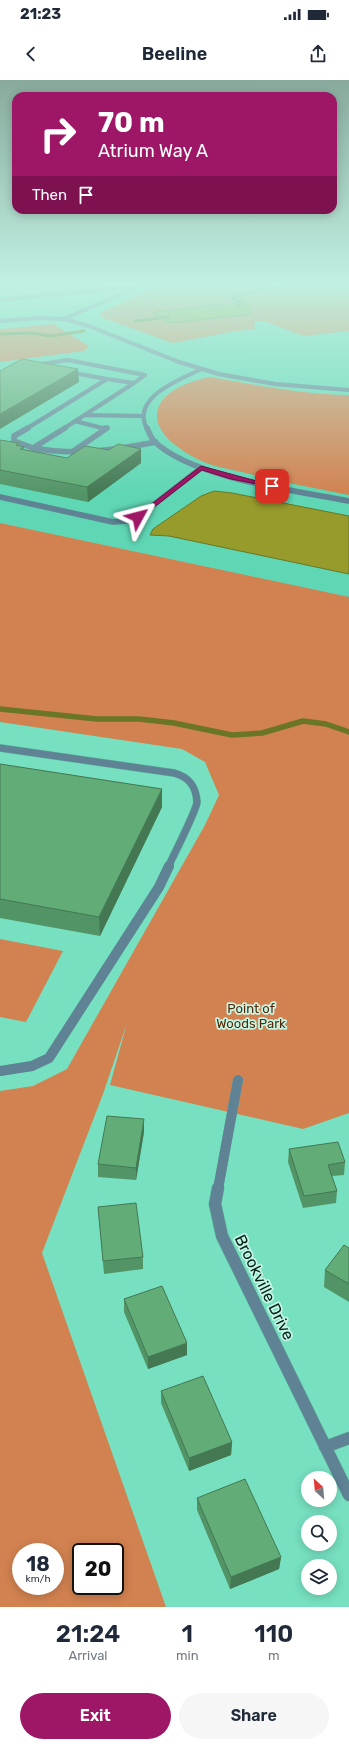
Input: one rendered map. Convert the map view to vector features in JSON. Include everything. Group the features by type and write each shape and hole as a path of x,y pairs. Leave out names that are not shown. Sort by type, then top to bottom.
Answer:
{"street":[{"path":"157,353 201,369 266,382 349,390"},
{"path":"33,448 145,376 68,360 32,365 54,369"},
{"path":"201,369 153,397 145,407 143,416 144,426 156,442 168,452 201,468 242,480 349,500"},
{"path":"62,370 134,383"},
{"path":"107,379 14,436 14,441 45,451 72,452 106,450 156,442"},
{"path":"85,415 143,416"},
{"path":"72,452 107,428 75,421"},
{"path":"0,497 113,522 127,521 138,517 201,468"},
{"path":"0,748 174,773 185,776 193,786 197,803 159,887 48,1058 32,1066 0,1071"},
{"name":"Brookville Drive","path":"238,1080 215,1204 222,1236 349,1495"},
{"path":"325,1447 349,1438"}],"shaded area":[{"path":"0,353 349,353 349,754 0,647"},
{"path":"214,491 232,493 349,516 349,574 169,536 150,535 153,529 201,496"}],"green space":[{"path":"0,353 67,353 0,362"},
{"path":"210,377 296,391 349,395 349,495 213,465 204,462 178,447 163,433 157,416 159,406 168,395 181,386 196,380"},
{"name":"Point of Woods Park","path":"0,523 349,597 349,1113 303,1129 110,1085 127,1023 103,1094 42,1253 166,1607 0,1607 0,1091 33,1086 67,1069 205,825 219,795 205,762 182,749 0,722"},
{"path":"0,939 63,951 26,1022 0,1017"}],"building":[{"path":"22,359 78,369 0,414 0,371"},
{"path":"0,440 19,443 16,445 24,447 20,449 67,458 85,446 109,450 118,444 141,449 87,487 0,470"},
{"path":"0,764 162,789 99,917 0,899"},
{"path":"107,1116 144,1119 136,1168 98,1164"},
{"path":"338,1142 345,1162 328,1165 337,1191 304,1196 289,1149"},
{"path":"136,1203 143,1257 103,1261 98,1207"},
{"path":"344,1245 349,1248 349,1284 325,1270"},
{"path":"162,1286 187,1343 148,1357 124,1299"},
{"path":"203,1376 232,1442 189,1458 161,1391"},
{"path":"245,1479 281,1557 231,1577 197,1498"}],"waterway":[{"path":"0,709 97,719 139,719 174,723 232,735 262,733 303,721 326,724 349,732"}],"route":[{"path":"138,517 201,468 242,480 272,486"}]}
